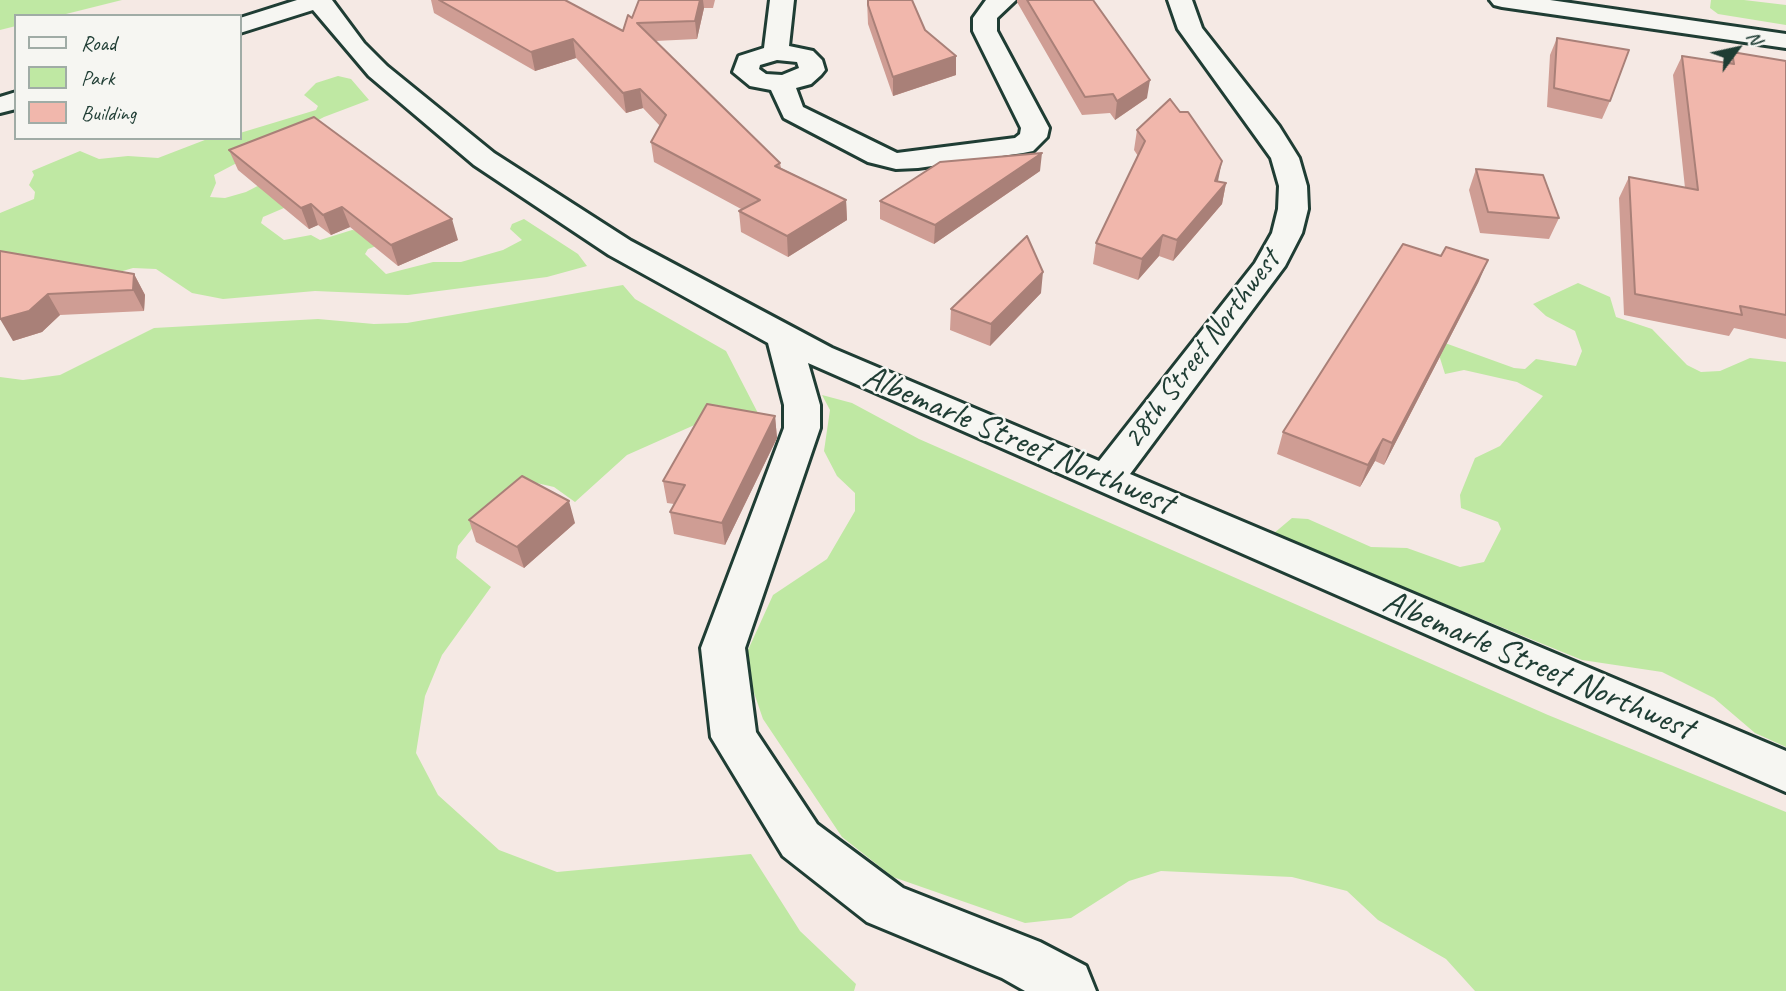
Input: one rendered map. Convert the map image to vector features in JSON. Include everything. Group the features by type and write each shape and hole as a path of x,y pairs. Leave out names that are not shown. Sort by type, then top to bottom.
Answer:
{"street":[{"path":"242,25 318,0"},
{"name":"Albemarle Street Northwest","path":"318,0 355,48 378,71 484,159 620,248 783,337 1105,480 1786,772"},
{"path":"776,52 782,0"},
{"path":"782,83 793,112 878,156 896,161 1023,145 1033,137 1035,128 985,31 985,19 995,4 1004,0"},
{"name":"28th Street Northwest","path":"1105,480 1275,257 1287,233 1293,209 1293,186 1285,158 1269,132 1190,29 1180,0"},
{"path":"1502,0 1786,41"},
{"path":"776,52 804,56 813,65 812,70 802,79 782,83 759,81 746,72 748,61 776,52"},
{"path":"783,337 798,386 802,428 723,648 734,737 800,840 885,905 1021,960 1068,985 1069,991"}],"green space":[{"path":"0,0 122,0 66,14 14,14 14,26 0,30"},
{"path":"1711,0 1744,0 1786,5 1786,25 1718,14 1710,8"},
{"path":"338,76 351,79 369,100 324,117 214,175 216,183 210,197 225,198 246,192 277,176 305,199 263,217 261,223 284,240 311,235 320,240 352,230 371,232 379,245 368,249 365,254 386,274 433,262 461,262 503,250 522,240 510,229 512,224 524,219 578,254 587,266 547,277 408,295 315,291 223,299 192,293 156,269 133,268 116,273 0,273 0,213 34,199 35,192 29,185 34,175 32,171 80,151 99,159 128,156 158,158 205,140 242,140 242,132 316,110 318,106 304,95 316,83"},
{"path":"1578,283 1610,297 1616,317 1652,329 1687,365 1701,372 1720,371 1750,358 1786,362 1786,747 1755,733 1714,698 1662,672 1582,660 1273,534 1292,518 1308,519 1371,547 1407,548 1460,567 1484,562 1501,529 1498,522 1461,508 1460,495 1475,458 1500,446 1543,396 1517,382 1464,370 1445,374 1434,339 1514,368 1525,369 1536,359 1576,366 1582,351 1575,331 1546,316 1533,304"},
{"path":"623,285 635,299 726,351 762,421 717,415 627,455 575,502 554,487 528,481 492,504 458,546 456,558 491,587 442,655 425,696 416,753 438,795 499,850 557,872 751,854 800,931 856,984 854,991 0,991 0,377 23,380 60,375 154,328 318,319 374,324 407,323"},
{"path":"822,395 852,403 919,439 1548,715 1786,812 1786,991 1475,991 1446,959 1378,920 1347,891 1292,877 1161,871 1129,881 1071,918 1025,923 893,877 842,837 763,719 743,661 773,595 827,559 855,511 855,493 837,476 824,451 830,410"}],"building":[{"path":"439,0 565,0 623,31 628,15 632,18 639,0 700,0 695,21 637,23 780,163 775,166 846,200 787,236 739,211 760,200 651,142 666,115 640,89 623,93 573,39 531,52"},
{"path":"868,0 912,0 925,30 956,56 893,77"},
{"path":"1027,0 1093,0 1150,80 1117,101 1113,94 1085,97"},
{"path":"1557,38 1629,50 1610,101 1554,88"},
{"path":"1732,52 1786,61 1786,315 1740,306 1742,315 1635,294 1629,177 1698,190 1682,56 1734,64"},
{"path":"1170,99 1180,112 1188,112 1222,161 1215,181 1226,183 1177,240 1163,235 1142,259 1096,243 1145,141 1137,130"},
{"path":"314,117 452,219 391,245 342,207 323,215 311,204 301,208 229,150"},
{"path":"1042,153 935,225 880,201 940,162"},
{"path":"1476,169 1543,175 1559,218 1488,212"},
{"path":"1027,236 1043,272 991,324 951,309"},
{"path":"1403,244 1441,256 1446,247 1488,260 1392,443 1383,439 1368,465 1283,432"},
{"path":"0,251 134,274 133,290 48,294 29,311 0,319"},
{"path":"707,404 775,416 722,523 670,512 685,485 663,481"},
{"path":"522,476 569,501 517,547 469,520"}]}
